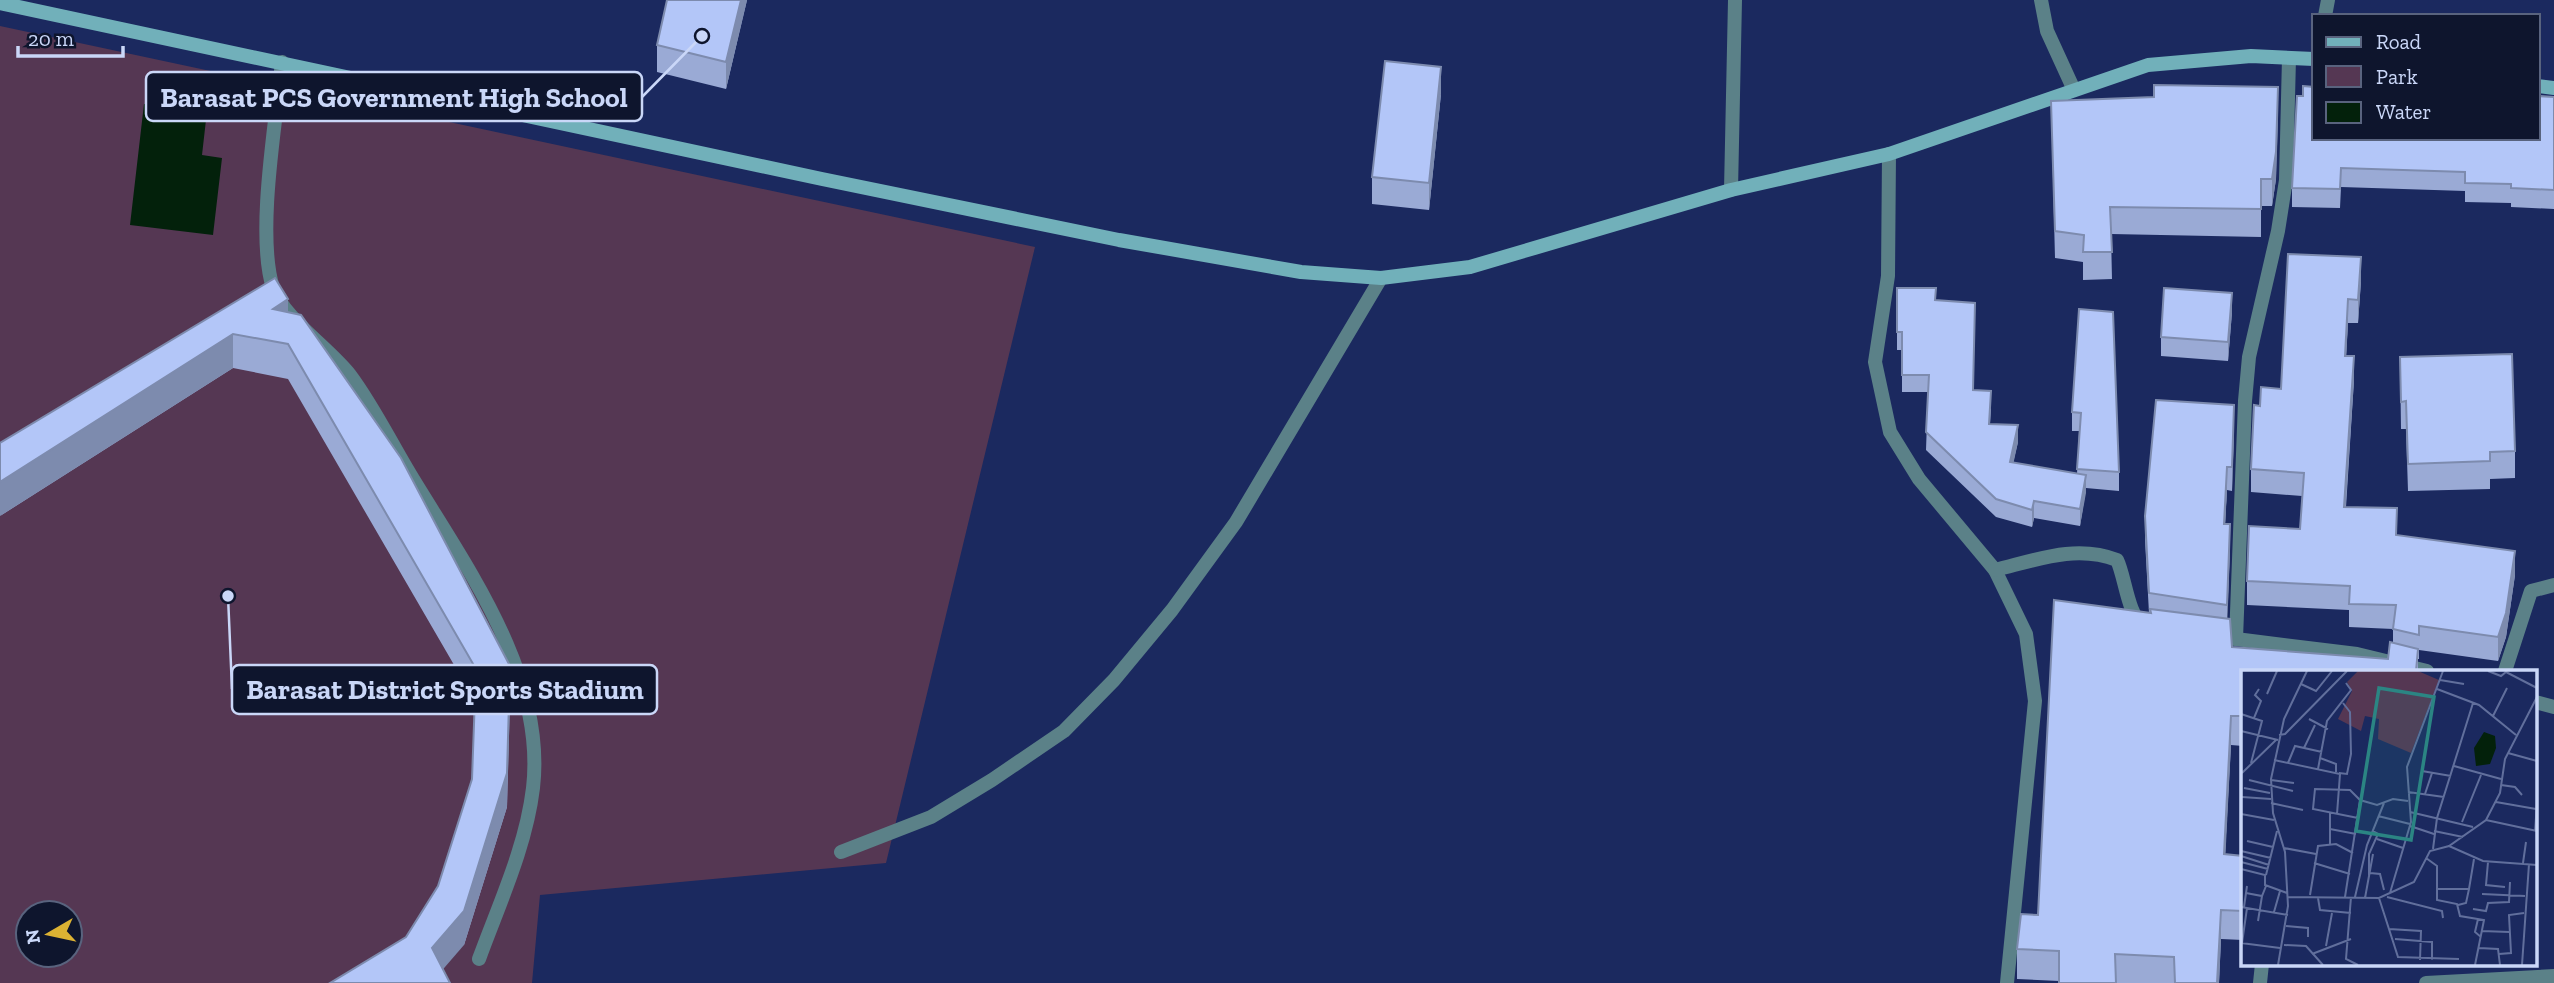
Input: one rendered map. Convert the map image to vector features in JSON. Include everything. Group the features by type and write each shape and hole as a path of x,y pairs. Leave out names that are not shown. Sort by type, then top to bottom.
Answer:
{"street":[{"path":"1731,190 1735,0"},
{"path":"2040,0 2047,30 2074,90"},
{"path":"0,3 1119,240 1301,272 1381,278 1470,267 1731,190 1889,153 2148,65 2251,56 2312,59"},
{"path":"2236,639 2245,401 2251,346 2278,231 2286,180 2289,58"},
{"path":"282,62 269,197 268,251 274,290 293,316 349,375 488,603 524,694 534,742 533,789 520,848 479,960"},
{"path":"1889,153 1888,276 1875,362 1890,432 1919,479 1995,570 2026,634 2035,701 2007,983"},
{"path":"841,852 931,817 992,780 1064,731 1114,680 1172,610 1237,522 1381,278"},
{"path":"1995,570 2076,551 2097,552 2117,560 2138,622 2152,629"},
{"path":"2505,670 2531,591 2554,585"},
{"path":"2212,636 2357,654 2423,670"},
{"path":"2536,702 2554,707"},
{"path":"2260,983 2262,965"},
{"path":"2426,983 2554,975"}],"green space":[{"path":"0,26 1035,247 886,863 540,895 532,983 0,983"}],"water":[{"path":"144,104 207,111 202,155 222,158 213,235 130,225"}],"building":[{"path":"667,0 741,0 726,62 657,45"},
{"path":"1385,61 1441,67 1429,183 1372,177"},
{"path":"2154,85 2278,87 2276,152 2272,179 2261,179 2261,209 2110,207 2112,252 2083,252 2084,235 2055,231 2051,101 2154,97"},
{"path":"2303,86 2312,87 2312,140 2540,140 2540,96 2554,97 2554,190 2511,188 2511,184 2465,183 2465,172 2341,168 2340,189 2292,188 2297,96 2303,96"},
{"path":"2288,254 2361,257 2358,300 2348,299 2345,356 2354,356 2344,507 2397,508 2396,535 2515,551 2506,613 2498,637 2419,626 2419,635 2393,629 2396,605 2349,604 2350,586 2247,581 2249,526 2300,529 2304,473 2251,469 2254,405 2260,406 2261,387 2281,389"},
{"path":"275,278 288,299 273,309 301,315 401,458 510,666 507,773 464,911 432,948 450,983 330,983 406,937 438,886 472,779 476,669 288,344 233,334 0,482 0,443"},
{"path":"1897,288 1936,288 1935,300 1975,303 1973,390 1991,391 1989,424 2018,425 2010,462 2086,475 2080,509 2034,501 2032,510 1996,499 1926,432 1929,375 1902,375 1902,332 1897,332"},
{"path":"2164,288 2232,293 2228,342 2161,337"},
{"path":"2079,309 2113,312 2119,472 2077,469 2081,413 2072,412"},
{"path":"2512,354 2515,451 2490,452 2490,461 2408,464 2406,401 2401,402 2400,357"},
{"path":"2156,400 2234,405 2232,467 2227,467 2224,524 2230,524 2227,605 2149,593 2145,516"},
{"path":"2054,600 2151,613 2150,609 2230,619 2232,647 2388,659 2390,642 2418,649 2416,670 2241,670 2241,716 2231,716 2224,854 2241,856 2241,911 2221,910 2217,983 2175,983 2174,957 2115,954 2116,983 2059,983 2059,951 2017,949 2021,914 2038,915"}],"place":[{"name":"Barasat PCS Government High School","path":"702,36"},
{"name":"Barasat District Sports Stadium","path":"228,596"}]}
